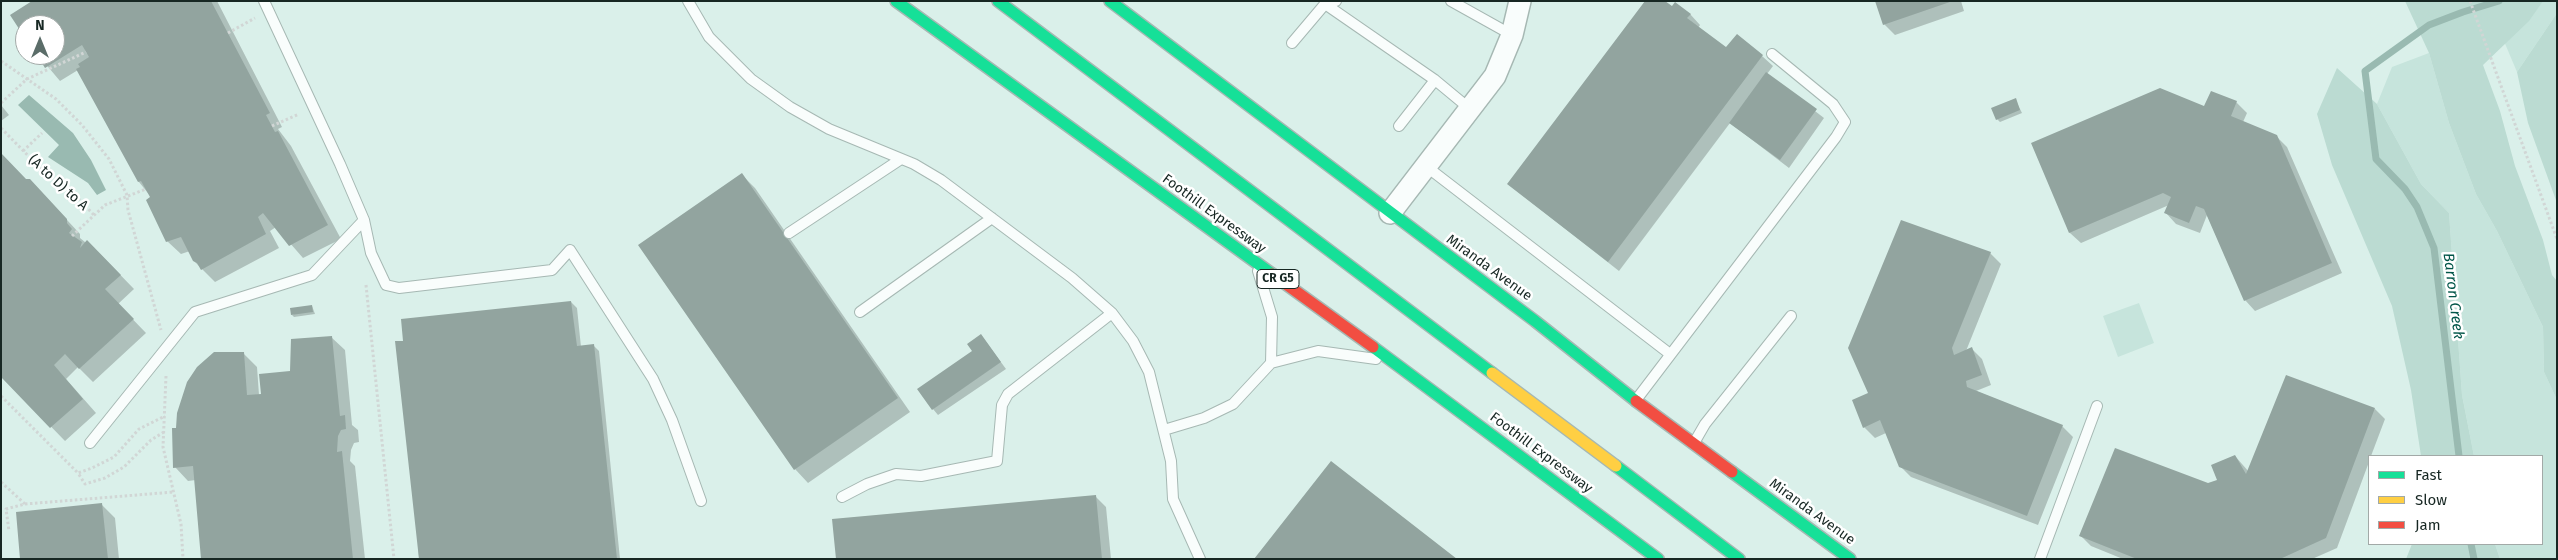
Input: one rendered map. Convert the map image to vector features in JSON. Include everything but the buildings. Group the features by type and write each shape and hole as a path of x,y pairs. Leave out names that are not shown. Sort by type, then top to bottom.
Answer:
{"main road":[{"name":"Foothill Expressway","path":"896,1 1392,361 1658,559"},
{"path":"998,1 1739,559"},
{"name":"Miranda Avenue","path":"1110,1 1390,214 1535,321 1693,444 1850,559"}],"street":[{"path":"1390,214 1495,76 1512,35 1520,1"}],"lane":[{"path":"264,1 364,220 372,253 380,276 386,285 399,288 552,270 570,250 653,379 672,420 701,501"},
{"path":"688,1 709,37 751,79 790,107 829,129 901,159 941,180 1072,278 1112,312 1133,340 1149,372 1171,462 1174,499 1200,559"},
{"path":"1292,43 1325,4 1336,1"},
{"path":"1451,1 1512,35"},
{"path":"1325,4 1435,80 1470,109"},
{"path":"1635,400 1836,138 1845,122 1833,104 1772,54"},
{"path":"1400,126 1435,80"},
{"path":"789,233 901,159"},
{"path":"1427,167 1670,354"},
{"path":"860,312 992,218"},
{"path":"90,443 195,312 312,274 364,220"},
{"path":"1256,263 1272,317 1270,363"},
{"path":"842,497 867,484 896,474 921,476 997,462 1002,405 1008,394 1112,312"},
{"path":"1693,444 1705,424 1791,316"},
{"path":"1164,430 1204,418 1234,404 1270,363 1318,351 1392,361"},
{"path":"2040,559 2097,406"}],"path":[{"path":"2470,1 2555,227 2557,239"},
{"path":"228,33 255,18"},
{"path":"1,102 27,79 86,52"},
{"path":"1,61 56,99 82,125 109,159 128,195 128,210 166,349 166,416 163,447 181,524 183,559"},
{"path":"272,126 299,114"},
{"name":"(A to D) to A","path":"1,128 47,176 70,190 94,215"},
{"path":"23,151 42,132"},
{"path":"72,236 105,205 146,189"},
{"path":"365,277 394,559"},
{"path":"1,396 78,473 85,484 105,478 124,467 151,440 164,432"},
{"path":"78,473 114,457 139,429 166,416"},
{"path":"1,482 24,504"},
{"path":"9,531 6,509 24,504 174,492"}],"shaded area":[{"path":"2405,1 2543,1 2529,21 2483,65 2500,111 2515,166 2543,240 2552,275 2557,281 2557,400 2544,372 2543,327 2497,231 2476,194 2449,123 2429,53"},
{"path":"2487,1 2557,1 2557,13 2517,72"},
{"path":"2557,13 2557,203 2528,123 2517,72"},
{"path":"2429,53 2449,123 2476,194 2497,231 2543,327 2544,372 2557,400 2557,559 2500,559 2495,545 2543,545 2543,455 2474,455 2462,395 2449,213 2421,184 2377,104 2392,67"},
{"path":"2337,68 2377,104 2421,184 2449,213 2462,395 2474,455 2421,455 2411,390 2392,306 2332,165 2317,114"},
{"path":"29,95 73,133 91,160 106,190 97,195 88,183 48,157 59,145 18,105"},
{"path":"2139,303 2154,343 2118,357 2103,316"},
{"path":"2412,545 2495,545 2500,559 2406,559"}],"waterway":[{"name":"Barron Creek","path":"2459,455 2434,248 2417,207 2405,189 2376,159 2365,71 2429,25 2499,1"},
{"name":"Barron Creek","path":"2471,545 2474,559"}],"traffic: fast":[{"path":"896,1 1272,274"},
{"path":"998,1 1492,373"},
{"path":"1110,1 1535,321 1636,401"},
{"path":"1373,347 1658,559"},
{"path":"1616,466 1739,559"},
{"path":"1732,472 1850,559"}],"traffic: slow":[{"path":"1492,373 1616,466"}],"traffic: jam":[{"path":"1272,274 1373,347"},
{"path":"1636,401 1732,472"}]}
